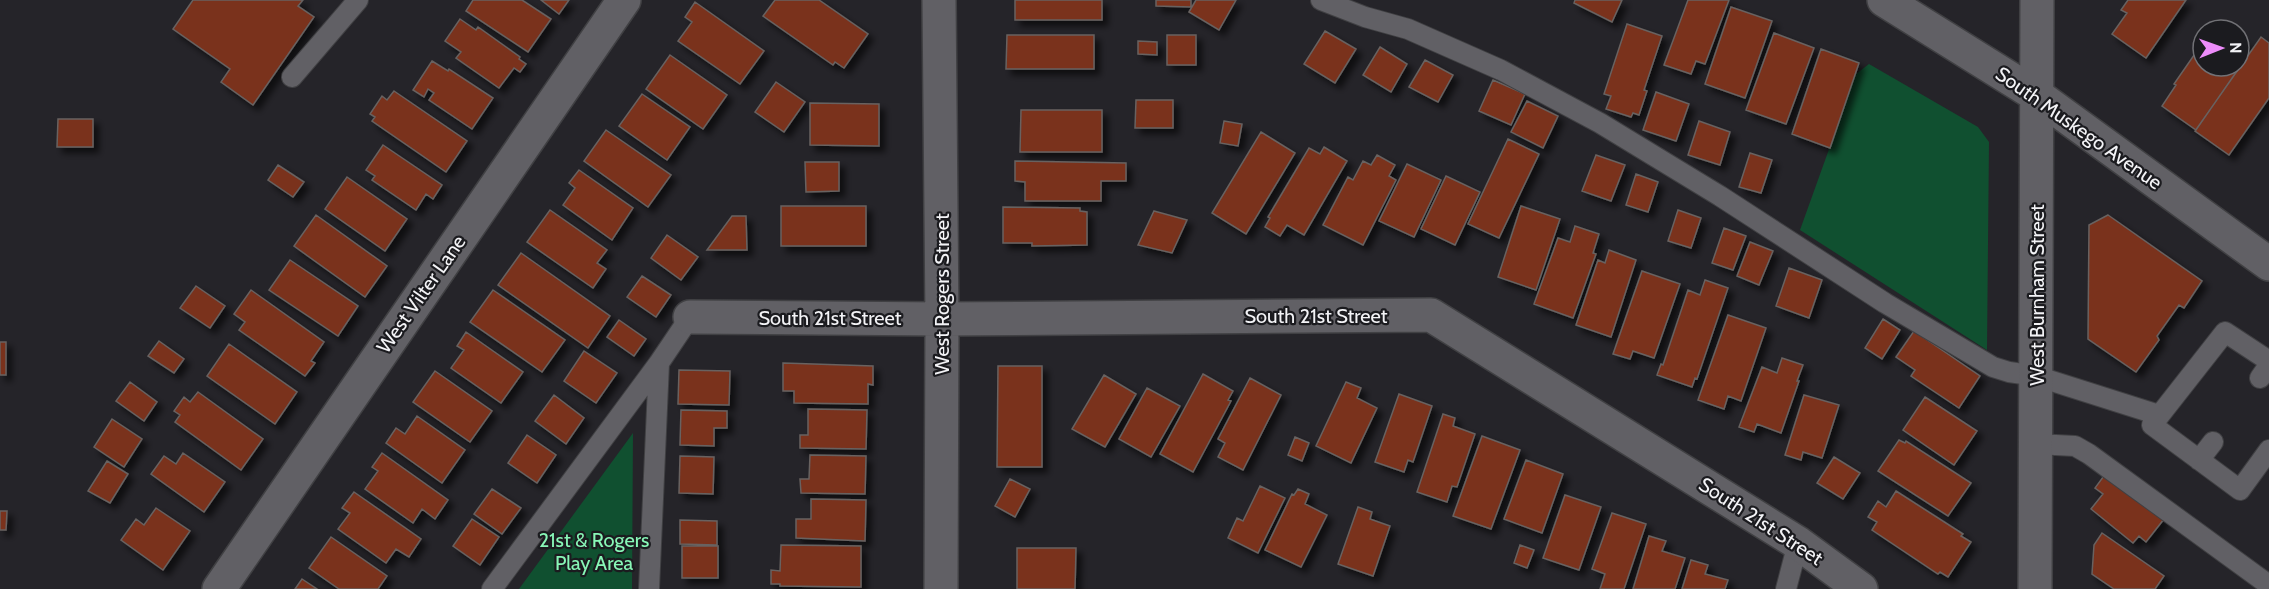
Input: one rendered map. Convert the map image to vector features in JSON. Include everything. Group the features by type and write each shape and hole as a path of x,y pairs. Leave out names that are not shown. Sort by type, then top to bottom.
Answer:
{"street":[{"name":"West Vilter Lane","path":"219,589 624,0"},
{"name":"West Rogers Street","path":"939,0 942,319 941,589"},
{"name":"South Muskego Avenue","path":"1884,0 2037,96 2269,264"},
{"name":"West Burnham Street","path":"2035,589 2037,0"},
{"name":"South 21st Street","path":"690,317 942,319 1431,315 1798,543 1861,589"}],"lane":[{"path":"292,77 358,0"},
{"path":"1321,0 1365,17 1408,29 1501,70 1600,123 1978,359 2009,372 2036,376 2159,415"},
{"path":"492,589 659,363 690,317"},
{"path":"2266,368 2225,332 2152,425 2240,490 2269,450"},
{"path":"649,589 659,363"},
{"path":"2199,460 2213,442"},
{"path":"2036,444 2075,446 2089,454 2269,585"},
{"path":"1786,589 1798,543"}],"green space":[{"path":"1869,64 1978,127 1989,142 1987,350 1800,230 1856,74"},
{"name":"21st & Rogers Play Area","path":"633,433 632,589 519,589"}],"building":[{"path":"193,0 303,0 298,6 314,17 253,105 221,82 230,69 173,29"},
{"path":"473,0 522,0 551,19 528,52 466,11"},
{"path":"541,0 569,0 559,14"},
{"path":"775,0 819,0 868,34 844,68 835,62 833,65 763,16"},
{"path":"1015,0 1102,0 1102,20 1015,20"},
{"path":"1156,0 1191,0 1191,7 1156,6"},
{"path":"1196,0 1236,0 1219,30 1189,12"},
{"path":"1575,0 1622,0 1612,22 1574,3"},
{"path":"1688,0 1729,0 1705,64 1696,61 1691,74 1664,65"},
{"path":"2128,0 2186,0 2146,58 2112,34 2127,13 2121,10"},
{"path":"695,2 764,51 740,84 678,41 692,22 685,17"},
{"path":"1731,7 1772,21 1745,98 1705,84"},
{"path":"460,19 476,30 478,27 520,57 519,59 526,64 520,72 514,68 499,88 456,58 461,52 445,41"},
{"path":"1627,24 1662,36 1644,90 1647,91 1639,115 1633,113 1631,117 1606,109 1611,96 1604,94"},
{"path":"1325,31 1356,49 1335,83 1304,64"},
{"path":"1774,33 1814,48 1786,124 1746,110"},
{"path":"1007,35 1094,35 1094,69 1006,69"},
{"path":"1167,35 1196,35 1196,65 1167,65"},
{"path":"2261,37 2269,43 2269,98 2229,155 2195,131 2232,78 2251,78 2251,51"},
{"path":"1138,41 1157,42 1157,55 1138,54"},
{"path":"1380,47 1407,64 1391,92 1363,75"},
{"path":"1821,49 1859,63 1830,148 1792,134"},
{"path":"670,55 727,95 703,129 646,89"},
{"path":"1425,60 1453,75 1438,102 1409,87"},
{"path":"2191,60 2191,78 2232,78 2196,130 2162,106 2176,85 2174,84"},
{"path":"432,61 448,71 449,69 493,98 472,129 429,100 434,93 428,89 424,97 413,90"},
{"path":"1493,80 1525,94 1511,125 1479,111"},
{"path":"776,82 805,102 784,132 755,112"},
{"path":"394,91 467,141 446,172 372,121 375,117 370,114 382,96 387,100"},
{"path":"1656,92 1689,104 1676,141 1643,130"},
{"path":"642,94 690,127 667,160 619,126"},
{"path":"1136,100 1173,100 1173,128 1135,128"},
{"path":"1527,101 1558,116 1543,148 1511,132"},
{"path":"810,103 879,104 879,146 810,145"},
{"path":"1021,110 1102,110 1102,152 1020,152"},
{"path":"58,119 93,119 93,147 57,147"},
{"path":"1224,121 1242,124 1238,146 1220,143"},
{"path":"1699,121 1730,132 1720,165 1688,155"},
{"path":"606,130 671,175 648,207 584,161"},
{"path":"1261,132 1295,153 1246,234 1212,213"},
{"path":"1508,139 1539,154 1499,238 1468,224"},
{"path":"383,145 442,185 433,199 426,194 416,210 372,180 375,176 366,170"},
{"path":"1324,147 1347,161 1304,235 1287,225 1280,236 1265,227 1270,218 1268,217 1309,148 1320,154"},
{"path":"1750,153 1772,160 1761,193 1739,187"},
{"path":"1377,155 1395,165 1389,176 1396,180 1363,245 1323,225 1348,177 1353,180 1363,161 1371,165"},
{"path":"1596,155 1625,165 1611,201 1582,191"},
{"path":"1015,161 1126,163 1126,181 1101,181 1101,201 1025,201 1025,182 1015,181"},
{"path":"805,162 839,162 839,191 806,192"},
{"path":"1407,164 1441,180 1414,237 1379,221"},
{"path":"278,165 304,182 293,197 268,180"},
{"path":"579,170 633,208 612,240 563,205 575,188 569,183"},
{"path":"1636,174 1658,182 1648,212 1626,205"},
{"path":"1446,176 1480,192 1455,245 1421,229"},
{"path":"347,177 407,219 385,251 325,209"},
{"path":"781,206 866,206 866,246 781,246"},
{"path":"1521,206 1560,219 1536,290 1498,277"},
{"path":"1003,207 1080,208 1080,211 1087,212 1087,245 1032,246 1032,243 1003,243"},
{"path":"550,210 607,250 597,263 606,269 593,288 527,242"},
{"path":"1678,210 1701,218 1691,248 1668,241"},
{"path":"1154,211 1187,220 1172,253 1138,245"},
{"path":"316,215 387,266 365,297 294,246"},
{"path":"2108,215 2202,281 2184,308 2179,305 2157,336 2159,340 2136,372 2088,339 2089,225"},
{"path":"732,216 746,216 747,250 707,250"},
{"path":"1575,226 1599,234 1593,253 1596,254 1573,318 1534,304 1558,238 1570,242"},
{"path":"1724,228 1746,236 1733,270 1712,263"},
{"path":"667,235 698,257 681,280 651,258"},
{"path":"1750,242 1773,251 1759,285 1737,276"},
{"path":"1609,250 1636,260 1611,337 1576,325 1598,260 1605,263"},
{"path":"521,253 610,316 588,348 498,285"},
{"path":"290,260 358,306 338,336 269,290"},
{"path":"1789,268 1822,280 1809,318 1776,306"},
{"path":"1642,271 1680,284 1654,358 1633,351 1630,359 1613,354"},
{"path":"642,276 671,295 656,317 627,297"},
{"path":"1705,280 1728,288 1697,379 1695,378 1692,387 1657,375 1661,364 1663,365 1688,290 1700,295"},
{"path":"196,286 225,306 210,328 180,308"},
{"path":"251,290 324,342 311,361 315,363 305,376 239,330 245,322 234,314"},
{"path":"493,290 565,340 542,372 470,322"},
{"path":"1728,315 1766,328 1741,401 1728,396 1724,409 1698,400"},
{"path":"1883,319 1900,330 1882,359 1865,348"},
{"path":"619,320 646,339 634,356 607,337"},
{"path":"1914,331 1980,376 1959,408 1911,376 1915,370 1896,357"},
{"path":"466,332 523,372 501,403 451,368 464,350 457,346"},
{"path":"159,341 184,359 174,373 148,356"},
{"path":"0,342 6,342 6,375 0,375"},
{"path":"229,344 297,392 275,424 207,376"},
{"path":"584,351 617,373 596,403 564,381"},
{"path":"1782,358 1803,365 1781,433 1757,424 1754,432 1739,427 1762,367 1777,373"},
{"path":"783,363 873,366 873,385 868,384 868,404 794,403 794,391 783,391"},
{"path":"998,366 1042,366 1042,467 997,467"},
{"path":"679,370 730,371 729,405 678,404"},
{"path":"435,371 492,411 470,442 413,402"},
{"path":"1203,374 1233,391 1228,400 1231,401 1193,472 1160,454"},
{"path":"1104,375 1136,394 1105,447 1072,429"},
{"path":"1250,378 1281,395 1243,470 1218,457 1225,443 1218,439"},
{"path":"130,382 157,402 144,421 116,401"},
{"path":"1346,382 1361,388 1357,398 1377,408 1351,463 1316,446"},
{"path":"1147,388 1180,406 1151,457 1119,439"},
{"path":"198,392 263,439 241,470 175,422 180,415 174,411 184,397 190,402"},
{"path":"1399,394 1432,406 1413,462 1408,460 1404,472 1375,462"},
{"path":"554,395 584,418 566,444 535,421"},
{"path":"1804,395 1839,405 1822,458 1803,452 1801,460 1785,455"},
{"path":"1925,397 1977,431 1954,465 1903,430"},
{"path":"808,409 867,410 866,449 800,448 800,435 808,435"},
{"path":"681,410 727,411 727,428 714,428 714,446 680,445"},
{"path":"1443,414 1455,418 1453,426 1475,434 1457,487 1452,486 1447,502 1417,492"},
{"path":"417,416 465,450 442,483 386,443 396,428 405,434"},
{"path":"112,419 142,439 124,467 94,447"},
{"path":"527,435 556,455 537,483 508,463"},
{"path":"1482,436 1520,450 1491,529 1453,516"},
{"path":"1295,437 1309,443 1302,461 1288,455"},
{"path":"1899,440 1905,443 1906,441 1971,483 1948,516 1878,471"},
{"path":"183,453 225,482 204,512 151,474 164,456 176,464"},
{"path":"382,453 448,500 435,519 422,509 413,523 365,489 378,471 372,467"},
{"path":"810,455 866,456 865,494 801,493 800,479 809,479"},
{"path":"680,456 714,457 713,494 679,493"},
{"path":"1834,457 1860,473 1843,499 1817,483"},
{"path":"1526,460 1563,474 1542,533 1504,519"},
{"path":"107,461 128,474 110,503 88,491"},
{"path":"2106,473 2164,519 2146,542 2139,536 2133,543 2091,509 2103,494 2095,488"},
{"path":"1010,479 1030,489 1015,517 995,506"},
{"path":"1260,486 1285,498 1258,553 1228,538 1237,518 1243,521"},
{"path":"492,489 521,508 502,534 474,514"},
{"path":"1298,489 1309,494 1305,504 1327,515 1301,567 1265,550 1292,494 1294,495"},
{"path":"1896,491 1963,534 1961,536 1971,542 1948,577 1940,572 1938,574 1872,530 1877,522 1868,517 1878,501 1886,507"},
{"path":"354,492 421,539 409,557 396,549 386,563 338,529 350,513 342,508"},
{"path":"1565,495 1601,507 1579,570 1543,558"},
{"path":"811,499 866,500 865,541 796,538 796,519 811,519"},
{"path":"1358,507 1372,512 1370,519 1390,526 1373,576 1338,564"},
{"path":"156,508 190,531 163,570 121,540 136,519 144,525"},
{"path":"0,511 7,511 6,530 0,530"},
{"path":"1612,513 1646,524 1624,589 1600,589 1605,574 1592,569"},
{"path":"472,519 499,537 480,565 453,546"},
{"path":"680,520 717,521 717,545 680,544"},
{"path":"2102,533 2164,576 2155,589 2114,589 2092,574 2094,545"},
{"path":"1649,536 1666,541 1662,551 1685,558 1675,589 1633,589"},
{"path":"331,537 387,576 378,589 339,589 309,568"},
{"path":"781,545 861,546 861,587 771,584 771,570 780,571"},
{"path":"1520,545 1534,550 1527,568 1514,563"},
{"path":"682,546 718,546 718,578 682,578"},
{"path":"1017,548 1076,548 1075,589 1017,589"},
{"path":"1691,560 1708,565 1705,574 1728,580 1725,589 1682,589"},
{"path":"302,579 317,589 295,589"}]}
